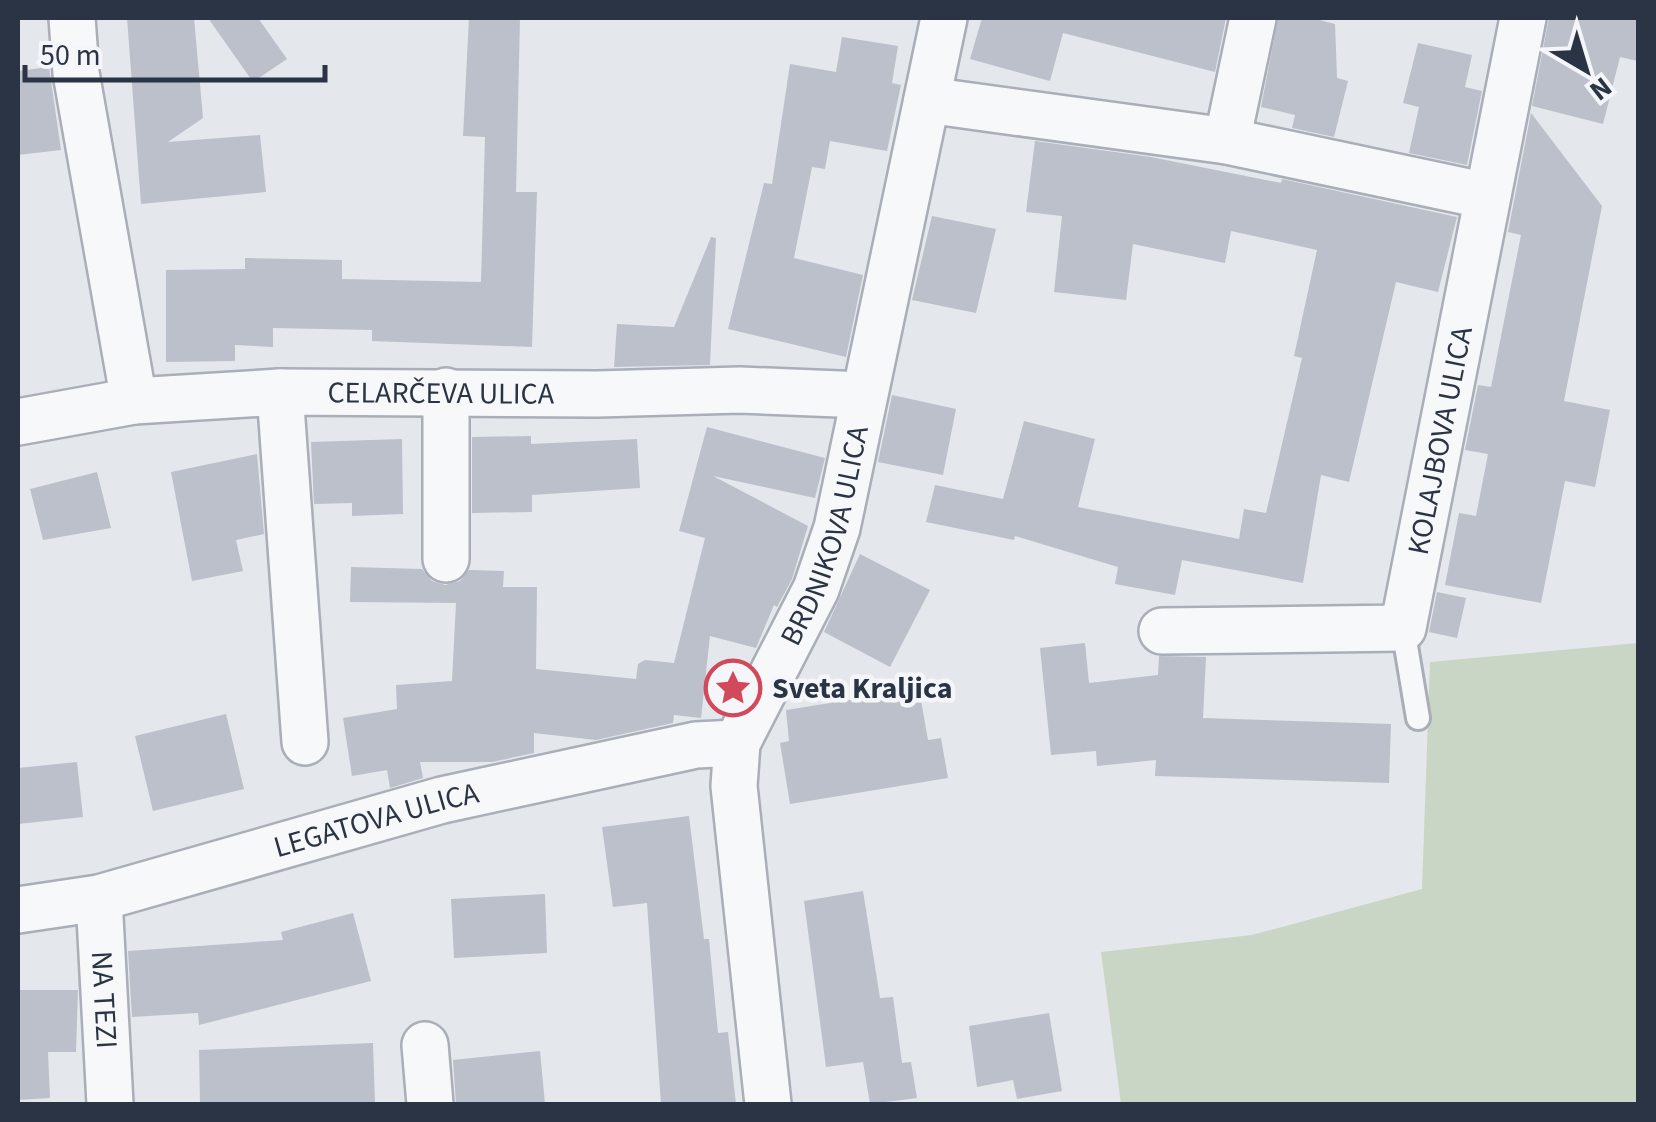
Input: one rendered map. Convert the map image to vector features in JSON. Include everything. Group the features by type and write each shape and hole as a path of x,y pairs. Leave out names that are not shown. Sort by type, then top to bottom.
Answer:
{"street":[{"path":"72,18 76,73 134,401"},
{"name":"BRDNIKOVA ULICA","path":"768,1104 734,786 737,743 816,590 837,528 944,18"},
{"path":"1227,141 1253,18"},
{"name":"KOLAJBOVA ULICA","path":"1403,628 1523,18"},
{"path":"927,100 1227,141 1487,196"},
{"name":"CELARČEVA ULICA","path":"18,422 134,401 280,392 596,394 740,390 864,395"},
{"path":"446,391 446,559"},
{"path":"280,392 305,742"},
{"path":"1162,631 1403,628"},
{"name":"LEGATOVA ULICA","path":"18,910 99,898 442,800 696,746 737,743"},
{"name":"NA TEZI","path":"99,898 110,1104"},
{"path":"425,1045 430,1104"}],"lane":[{"path":"1403,628 1418,718"}],"green space":[{"path":"1638,643 1638,1104 1121,1104 1101,952 1252,935 1422,889 1430,662"}],"building":[{"path":"127,18 194,18 203,118 168,142 260,135 266,192 141,204"},
{"path":"208,18 258,18 287,59 253,82"},
{"path":"469,18 520,18 516,192 537,192 532,347 372,341 372,330 273,328 273,347 235,345 235,361 166,362 166,270 245,269 245,258 342,260 342,279 481,282 485,137 463,136"},
{"path":"982,18 1226,18 1215,72 1063,33 1050,81 970,59"},
{"path":"1278,18 1311,18 1335,24 1337,78 1348,81 1334,137 1292,128 1295,115 1261,107"},
{"path":"1549,18 1638,18 1638,61 1620,57 1603,124 1532,106"},
{"path":"842,37 898,46 892,83 901,85 887,151 830,141 825,169 812,167 794,258 863,275 846,357 728,329 764,183 772,184 790,64 836,72"},
{"path":"1418,43 1472,55 1465,87 1482,91 1467,165 1409,153 1419,107 1403,103"},
{"path":"49,67 61,150 18,155 18,71"},
{"path":"1531,113 1602,206 1564,401 1610,410 1595,487 1565,481 1541,603 1445,585 1459,513 1476,516 1488,454 1465,450 1478,385 1491,387 1521,235 1508,232"},
{"path":"1035,141 1151,157 1281,183 1282,179 1457,217 1438,292 1396,282 1349,482 1321,475 1303,583 1182,560 1175,595 1115,584 1118,567 1015,536 1014,540 926,522 935,485 1003,499 1024,421 1095,439 1078,507 1239,539 1244,509 1266,513 1302,358 1294,356 1317,250 1231,231 1225,263 1133,244 1126,300 1054,292 1062,216 1026,212"},
{"path":"932,216 996,229 976,313 912,300"},
{"path":"711,237 716,238 710,365 614,367 617,324 674,327"},
{"path":"892,395 956,409 943,475 878,462"},
{"path":"707,427 825,458 815,498 713,476 808,526 792,579 777,607 774,605 756,648 710,636 701,718 674,715 673,723 596,740 534,733 534,753 492,762 420,762 423,778 390,788 387,770 352,776 343,718 397,709 396,685 452,681 456,603 350,602 351,567 422,569 432,581 445,585 460,581 469,570 504,571 503,587 537,587 536,669 636,679 638,664 645,660 674,663 705,538 679,531"},
{"path":"531,436 531,444 637,439 640,488 532,495 532,512 472,513 472,437"},
{"path":"402,439 403,514 352,516 352,503 314,504 311,442"},
{"path":"257,454 264,534 236,540 243,571 192,581 171,472"},
{"path":"97,472 111,528 43,540 30,489"},
{"path":"860,554 930,590 890,667 824,632"},
{"path":"1437,592 1466,598 1457,638 1429,632"},
{"path":"1085,643 1089,683 1158,675 1159,656 1206,657 1203,718 1391,724 1389,783 1155,776 1156,760 1097,766 1096,751 1051,755 1040,648"},
{"path":"919,689 928,740 941,738 948,778 790,804 780,743 789,741 786,710"},
{"path":"226,714 244,789 153,811 135,736"},
{"path":"77,762 83,817 18,824 18,768"},
{"path":"689,816 704,939 709,939 718,1033 728,1032 736,1104 661,1104 647,903 613,907 602,827"},
{"path":"863,891 880,998 893,997 902,1063 911,1062 917,1098 870,1104 863,1062 826,1067 804,901"},
{"path":"545,894 547,953 454,958 451,899"},
{"path":"353,913 371,981 199,1025 198,1013 132,1017 128,951 283,940 281,932"},
{"path":"18,990 78,990 76,1052 48,1052 50,1098 18,1100"},
{"path":"1049,1013 1062,1091 1017,1099 1013,1080 977,1087 969,1026"},
{"path":"373,1043 375,1104 200,1104 199,1050"},
{"path":"540,1051 545,1104 456,1104 453,1060"}],"place":[{"name":"Sveta Kraljica","path":"733,688"}]}
